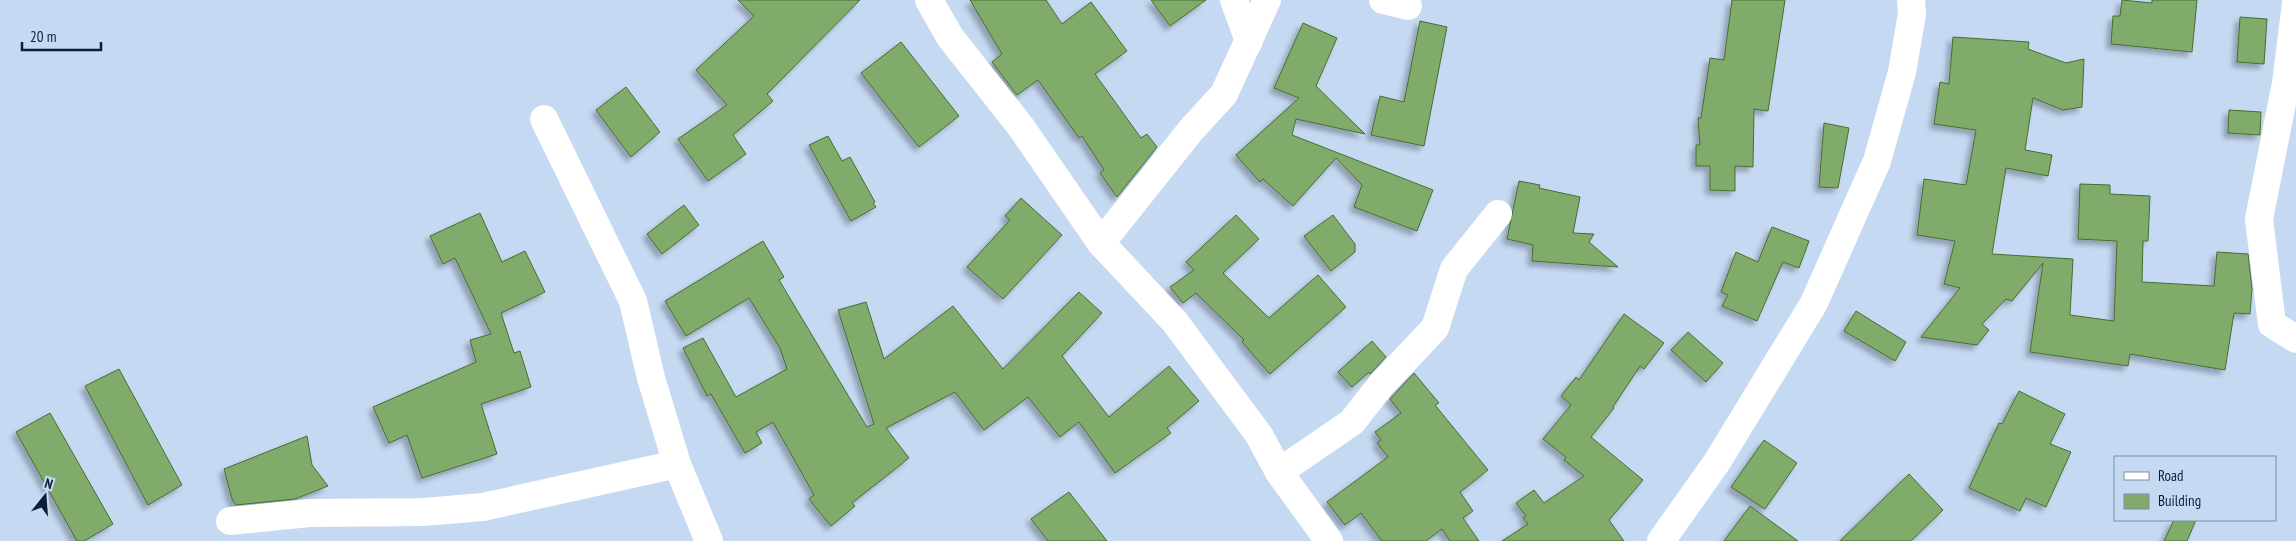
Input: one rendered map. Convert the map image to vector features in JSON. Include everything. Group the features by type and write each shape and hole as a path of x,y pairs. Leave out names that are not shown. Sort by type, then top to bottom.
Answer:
{"street":[{"path":"929,0 950,37 1021,127 1101,243 1175,322 1259,435 1280,472 1329,541"},
{"path":"1234,0 1249,41"},
{"path":"1101,243 1191,130 1224,94 1267,0"},
{"path":"1661,541 1717,462 1814,303 1877,161 1902,72 1912,14 1911,0"},
{"path":"2296,3 2291,83 2260,219 2272,324 2296,339"},
{"path":"544,119 633,301 651,378 677,464 709,541"},
{"path":"1280,472 1352,422 1381,385 1435,328 1454,269 1498,214"},
{"path":"230,521 309,512 424,512 483,508 677,464"}],"building":[{"path":"738,0 860,0 767,94 773,101 733,135 746,154 708,181 678,139 727,105 696,70 754,16"},
{"path":"970,0 1046,0 1062,24 1091,2 1127,51 1095,74 1141,138 1147,134 1157,147 1117,197 1100,173 1104,170 1082,136 1079,138 1038,80 1017,95 992,62 1002,54"},
{"path":"1151,0 1206,0 1170,26"},
{"path":"1732,0 1785,0 1768,111 1754,109 1753,167 1735,166 1735,191 1710,190 1710,166 1696,166 1696,145 1700,145 1698,118 1701,118 1710,58 1724,60"},
{"path":"2122,0 2152,3 2152,0 2197,0 2192,52 2111,44 2113,16 2120,16"},
{"path":"2240,17 2267,19 2264,64 2237,62"},
{"path":"1420,21 1447,27 1424,146 1371,135 1380,96 1404,102"},
{"path":"1303,23 1337,38 1316,86 1365,134 1296,119 1292,135 1433,190 1417,231 1354,207 1362,185 1336,158 1293,206 1263,179 1260,182 1236,155 1299,98 1274,88"},
{"path":"1953,37 2029,42 2028,49 2066,63 2084,59 2082,107 2063,110 2033,98 2025,150 2052,155 2048,176 2006,168 1992,254 2073,259 2070,315 2114,321 2117,241 2078,239 2080,184 2110,185 2110,194 2150,196 2148,241 2143,241 2142,282 2214,286 2217,252 2248,254 2252,289 2250,314 2234,313 2225,370 2130,354 2128,366 2030,352 2043,263 2012,301 2006,299 1982,324 1989,330 1977,345 1921,337 1960,288 1944,284 1955,241 1917,235 1924,179 1966,185 1976,130 1934,124 1940,82 1949,84"},
{"path":"901,42 959,116 919,147 861,73"},
{"path":"626,87 660,132 631,157 596,110"},
{"path":"2229,110 2261,112 2260,135 2228,133"},
{"path":"1824,123 1849,128 1838,188 1819,187"},
{"path":"828,136 842,161 850,157 875,202 873,203 876,207 851,221 809,145"},
{"path":"1519,181 1540,185 1539,188 1580,197 1573,233 1594,234 1589,242 1618,267 1532,261 1533,245 1507,239"},
{"path":"1021,198 1062,235 1003,299 967,267 1010,220 1005,216"},
{"path":"684,205 699,225 662,254 647,234"},
{"path":"480,213 502,262 525,251 545,292 501,313 514,353 520,351 531,387 481,404 497,454 422,478 407,435 389,443 373,407 476,362 470,340 491,334 455,258 443,264 430,236"},
{"path":"1236,215 1259,239 1223,273 1269,318 1318,275 1346,307 1270,374 1242,342 1244,340 1196,293 1183,303 1170,287 1194,270 1186,262"},
{"path":"1333,215 1355,244 1355,252 1331,271 1304,236"},
{"path":"1772,227 1809,241 1799,268 1783,262 1757,321 1722,306 1728,295 1721,292 1736,252 1758,262"},
{"path":"763,241 784,277 779,280 867,427 874,424 838,310 866,302 884,359 953,306 1003,369 1079,292 1102,313 1062,356 1109,417 1169,366 1199,401 1167,428 1171,433 1115,473 1079,422 1060,437 1028,397 984,430 955,392 886,428 909,458 852,503 855,506 831,526 809,499 814,495 773,422 756,432 762,443 745,453 711,394 707,396 683,348 703,338 736,397 787,369 780,348 749,298 686,336 665,301"},
{"path":"1856,311 1906,342 1895,361 1844,331"},
{"path":"1624,314 1664,343 1644,369 1640,366 1614,408 1591,437 1643,480 1609,520 1624,541 1502,541 1528,524 1523,518 1526,516 1516,503 1534,490 1544,503 1584,476 1564,460 1566,457 1543,439 1571,405 1561,396 1576,377 1579,380"},
{"path":"1688,332 1723,363 1706,382 1671,350"},
{"path":"1372,341 1386,357 1370,374 1369,372 1352,387 1338,372"},
{"path":"119,369 182,485 148,505 85,386"},
{"path":"1414,373 1439,403 1435,405 1488,470 1460,492 1473,511 1463,518 1479,541 1450,541 1442,529 1426,541 1382,541 1361,513 1345,525 1327,502 1388,457 1377,443 1381,440 1375,432 1401,413 1390,399"},
{"path":"2019,391 2065,414 2050,444 2071,452 2046,507 2026,498 2020,511 1969,488 1999,423 2002,424"},
{"path":"50,413 113,524 84,541 77,541 16,432"},
{"path":"307,436 312,465 328,486 295,499 236,505 232,499 224,469"},
{"path":"1764,440 1797,463 1765,509 1731,487"},
{"path":"1909,474 1943,510 1911,541 1840,541"},
{"path":"1069,492 1107,541 1048,541 1031,519"},
{"path":"1750,506 1798,541 1724,541"},
{"path":"2174,521 2196,521 2187,541 2164,541"}]}
